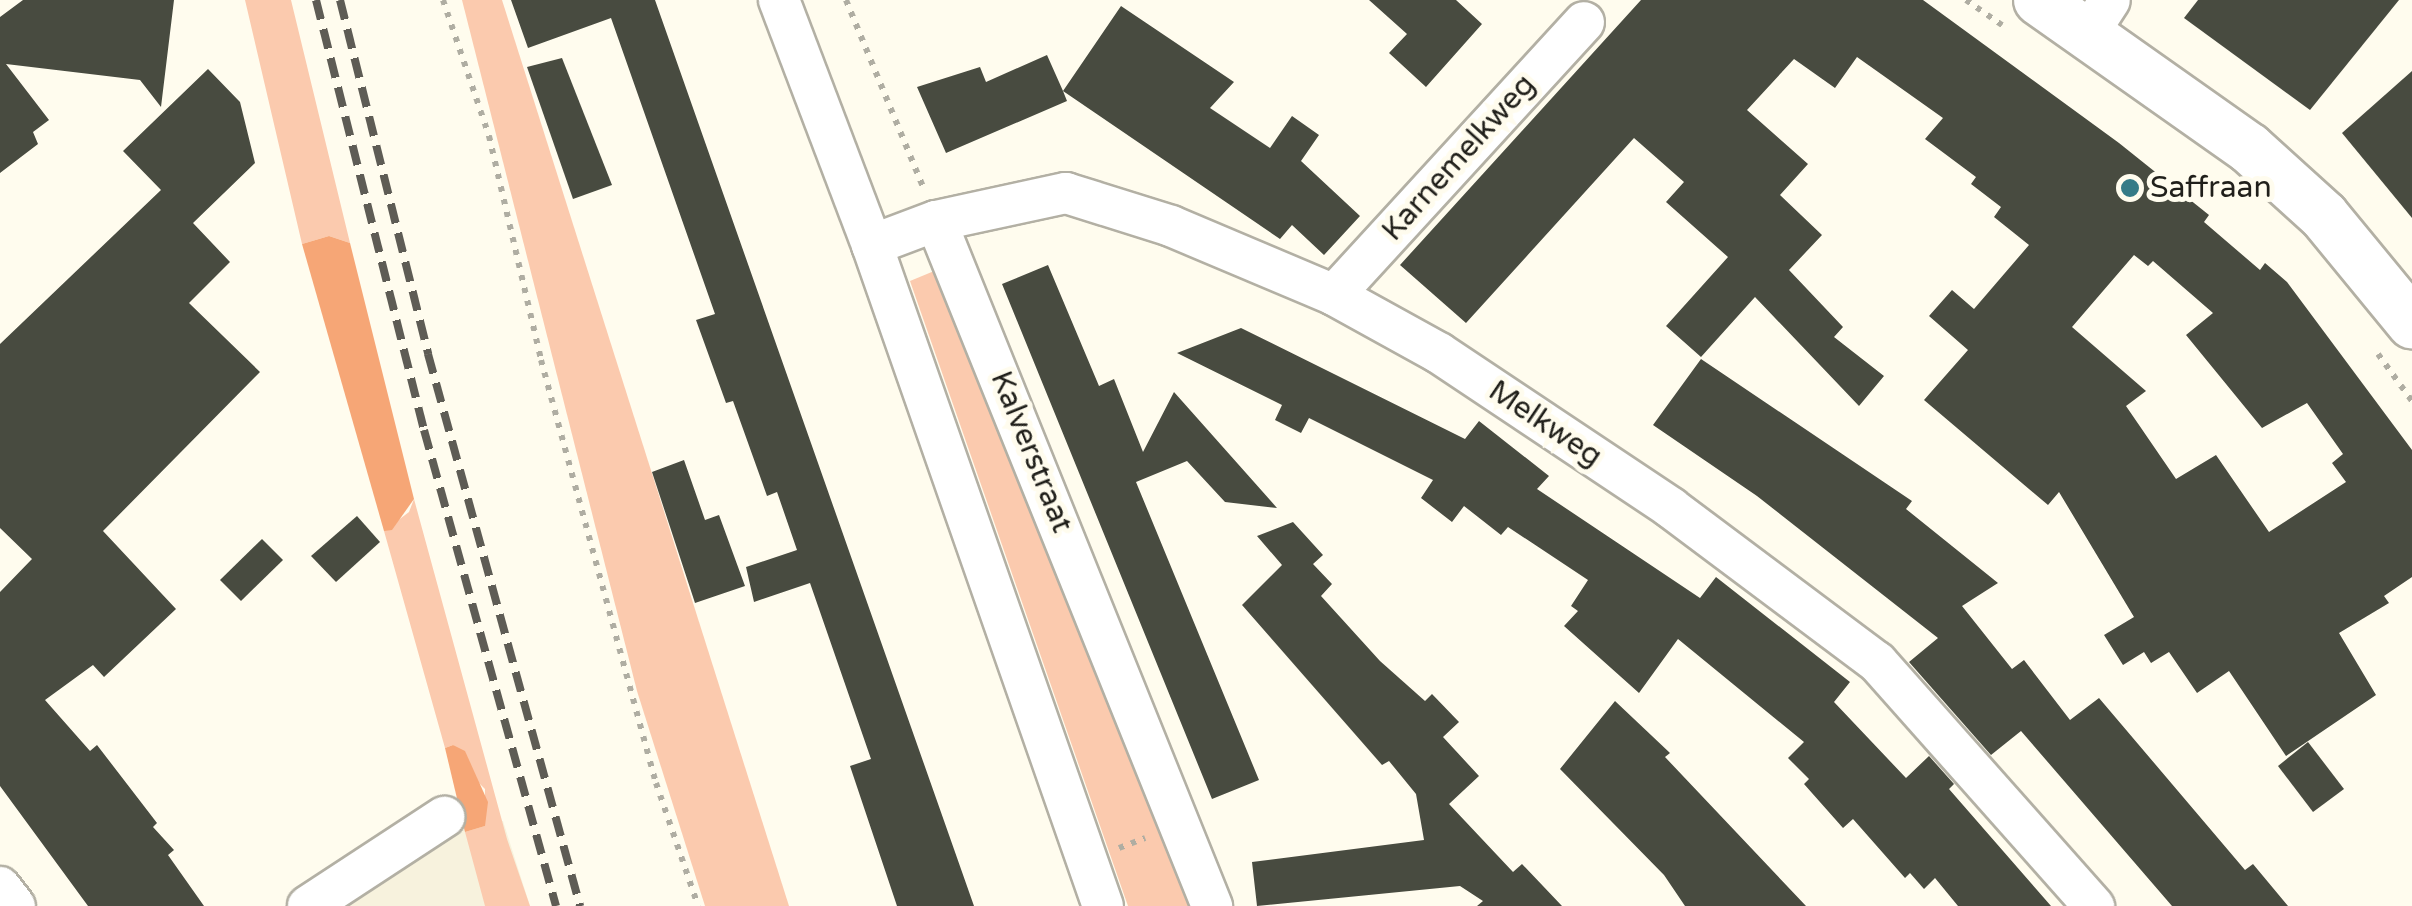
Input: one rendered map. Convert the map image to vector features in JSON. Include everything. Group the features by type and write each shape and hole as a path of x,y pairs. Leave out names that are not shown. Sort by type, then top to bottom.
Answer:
{"main road":[{"path":"2024,15 2099,17 2324,216 2392,335"}],"street":[{"path":"779,0 872,245 1104,906"},
{"name":"Karnemelkweg","path":"1334,294 1584,22"},
{"name":"Melkweg","path":"872,245 936,221 1066,192 1171,226 1334,294 1439,353 1672,508 1877,662 2094,906"},
{"name":"Kalverstraat","path":"936,221 1184,824 1212,906"},
{"path":"308,906 444,817"},
{"path":"0,887 15,906"}],"path":[{"path":"443,0 488,136 656,783 698,906"},
{"path":"846,0 936,221"},
{"path":"1966,0 2024,15"},
{"path":"2392,335 2412,401"},
{"path":"1087,860 1184,824"}],"shaded area":[{"path":"245,0 291,0 350,243 329,236 302,244"},
{"path":"462,0 502,0 789,906 705,906 637,691"},
{"path":"329,236 350,243 414,499 392,530 384,531 302,244"},
{"path":"939,269 1195,906 1128,906 910,281"},
{"path":"414,499 507,839 530,906 485,906 465,832 485,826 485,789 470,774 468,760 453,745 445,748 384,531 409,512"},
{"path":"453,745 465,751 488,802 485,826 465,832 445,748"},
{"path":"503,821 530,906 326,906 461,822"}],"building":[{"path":"23,0 174,0 161,107 140,80 6,64 49,120 33,132 38,144 0,173 0,17"},
{"path":"511,0 655,0 974,906 897,906 850,766 871,759 810,583 754,602 746,567 797,550 777,492 767,496 733,401 726,403 696,320 715,314 611,18 528,48"},
{"path":"1369,0 1456,0 1482,24 1426,87 1389,53 1407,34"},
{"path":"1641,0 1923,0 2119,143 2209,215 2204,222 2260,270 2265,263 2287,282 2412,450 2412,577 2384,596 2389,603 2339,633 2376,695 2286,756 2229,671 2197,693 2169,652 2151,663 2144,652 2123,665 2104,635 2134,617 2059,492 2048,505 1924,400 1968,350 1929,316 1952,290 1974,309 2029,245 1994,217 2001,207 1971,184 1976,177 1925,139 1943,118 1857,57 1835,88 1794,59 1747,110 1808,164 1780,195 1822,235 1789,270 1843,327 1834,337 1884,376 1859,406 1755,297 1701,357 1666,326 1728,257 1666,202 1684,182 1634,138 1466,323 1400,265","holes":["2134,255 2148,266 2153,261 2213,313 2186,335 2262,428 2307,403 2343,454 2332,463 2346,482 2269,532 2216,455 2176,479 2126,406 2146,391 2072,327"]},
{"path":"2198,0 2399,0 2310,110 2184,18"},
{"path":"1121,6 1234,82 1210,108 1270,148 1292,116 1319,135 1301,161 1360,216 1324,255 1292,225 1280,239 1063,91"},
{"path":"1047,55 1067,101 946,153 917,87 980,67 986,82"},
{"path":"562,58 612,185 573,199 527,67"},
{"path":"208,69 240,102 255,163 193,223 230,262 189,303 260,372 103,531 176,609 104,677 93,665 45,700 90,751 97,745 157,823 153,827 174,850 168,855 204,906 88,906 0,786 0,592 32,559 0,528 0,344 161,190 123,151"},
{"path":"2412,71 2412,218 2342,133"},
{"path":"1048,265 1099,386 1114,379 1143,452 1174,392 1277,508 1225,502 1187,461 1136,482 1259,780 1212,799 1002,284"},
{"path":"1241,328 1465,439 1479,421 1549,476 1537,489 1700,598 1716,577 1850,682 1834,702 1906,778 1929,756 1954,784 1949,789 2051,906 1958,906 1935,878 1924,889 1910,873 1905,878 1853,819 1843,828 1804,784 1809,779 1788,758 1804,742 1678,639 1639,693 1564,626 1578,611 1571,606 1588,580 1508,527 1501,535 1464,506 1452,522 1421,498 1433,480 1309,418 1301,433 1275,420 1282,405 1177,353"},
{"path":"1701,359 1912,501 1906,509 1998,583 1962,606 2012,669 2024,660 2070,720 2099,698 2245,870 2253,864 2288,906 2172,906 2021,731 1991,755 1909,662 1938,638 1757,496 1653,425"},
{"path":"684,460 705,520 719,515 745,586 695,603 652,472"},
{"path":"357,516 380,542 336,582 311,556"},
{"path":"1293,522 1323,555 1313,564 1332,584 1321,596 1380,661 1425,701 1432,694 1459,722 1443,737 1479,776 1449,804 1513,872 1522,864 1562,906 1477,906 1483,901 1460,886 1257,906 1252,862 1424,840 1416,794 1389,761 1382,765 1242,605 1282,565 1257,536"},
{"path":"262,539 283,560 241,601 220,580"},
{"path":"1615,701 1670,753 1665,757 1806,906 1685,906 1664,875 1560,769"},
{"path":"2308,742 2344,789 2313,812 2278,766"}],"railway":[{"path":"316,0 424,430 556,906"},
{"path":"340,0 428,354 580,906"}],"place":[{"name":"Saffraan","path":"2130,188"}]}
